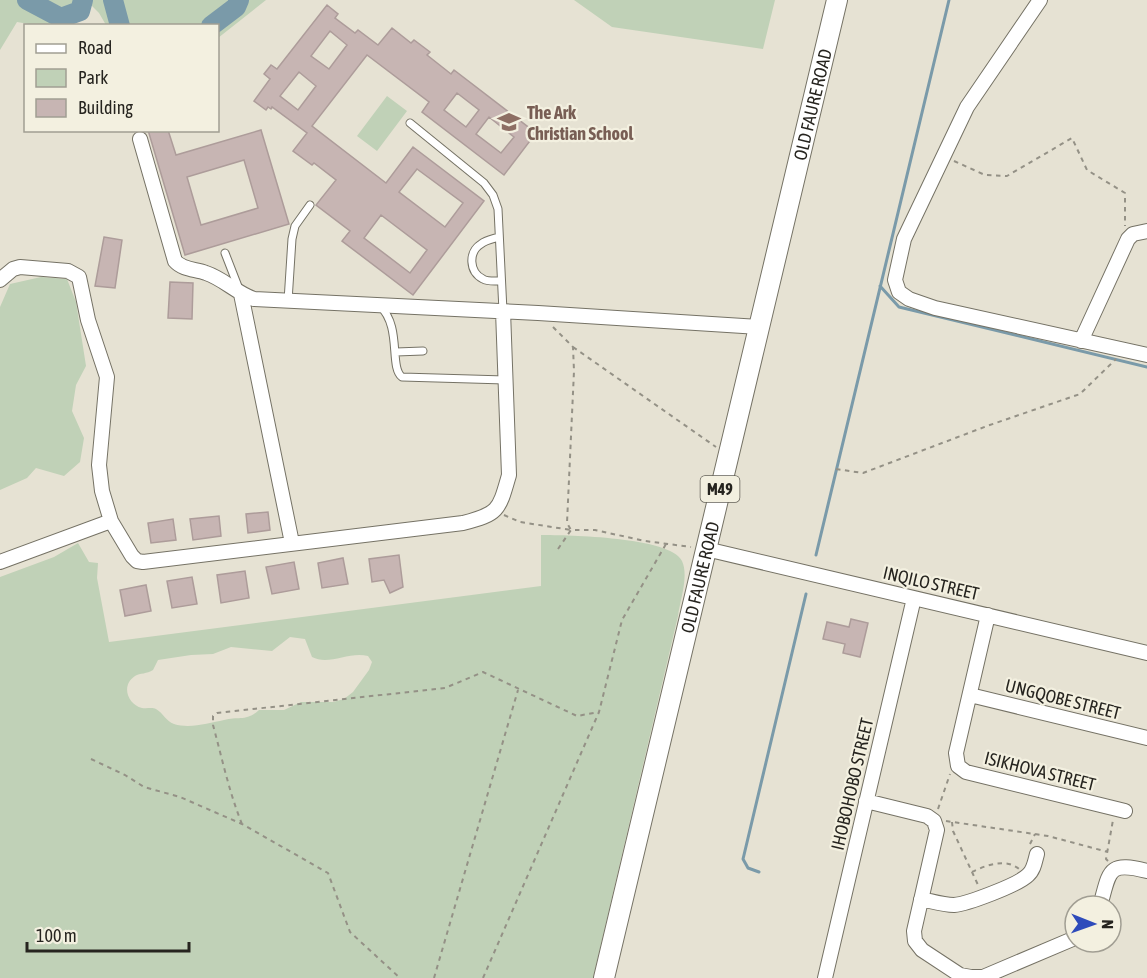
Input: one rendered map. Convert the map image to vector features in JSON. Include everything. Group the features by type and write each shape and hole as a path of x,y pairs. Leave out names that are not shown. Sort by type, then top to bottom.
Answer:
{"main road":[{"name":"OLD FAURE ROAD","path":"604,978 837,0"}],"street":[{"path":"1040,0 967,107 904,239 895,280 899,292 909,300 935,308 1147,355"},
{"path":"140,139 176,261 180,266 214,276 241,294 254,298 759,327"},
{"path":"1081,341 1128,239 1143,232"},
{"path":"0,280 13,269 20,267 68,271 79,277 88,320 107,377 99,465 102,491 111,521 132,556 137,561 143,562 463,523 485,518 495,512 502,500 509,475 503,311"},
{"path":"241,294 292,543"},
{"path":"0,562 111,521"},
{"name":"INQILO STREET","path":"706,549 1147,653"},
{"name":"IHOBOHOBO STREET","path":"825,978 914,598"},
{"name":"ISIKHOVA STREET","path":"988,615 956,753 958,766 966,772 1119,810"},
{"name":"UNGQOBE STREET","path":"970,694 1147,738"},
{"path":"866,801 936,820 937,831 914,931 915,941 922,950 960,975 983,977 1063,943"},
{"path":"921,899 950,905 961,904 1020,882 1032,871 1037,854"},
{"path":"1103,894 1109,874 1114,869 1128,867 1147,872"}],"lane":[{"path":"410,123 489,189 496,202 503,311"},
{"path":"288,301 293,232 310,205"},
{"path":"499,237 478,246 473,254 472,263 474,271 480,278 488,281 501,281"},
{"path":"225,253 241,294"},
{"path":"380,306 392,324 397,371 402,378 505,380"},
{"path":"392,324 401,307"},
{"path":"396,352 423,351"}],"path":[{"path":"944,156 985,175 1007,176 1072,138 1087,170 1125,192 1125,228 1143,232"},
{"path":"538,313 573,347 728,455"},
{"path":"571,530 567,523 574,371 573,347"},
{"path":"836,469 863,472 1080,394 1116,359"},
{"path":"495,512 520,522 571,530 595,530 666,544 706,549"},
{"path":"558,549 571,530"},
{"path":"483,978 599,712 621,620 666,544"},
{"path":"242,824 231,796 228,776 213,725 213,716 217,713 446,688 483,672 577,716 599,712"},
{"path":"435,978 518,688"},
{"path":"91,759 144,787 180,797 242,824 328,873 351,932 400,978"},
{"path":"958,766 949,775 936,820 1048,836 1108,852 1119,810"},
{"path":"952,822 953,831 983,896"},
{"path":"972,872 981,867 1008,863 1021,871"}],"green space":[{"path":"0,0 266,0 219,37 219,24 105,24 91,5 72,24 17,22 0,50"},
{"path":"574,0 775,0 763,49 612,27"},
{"path":"387,96 407,111 377,151 357,136"},
{"path":"41,277 67,279 76,302 86,366 76,385 72,411 84,438 80,462 64,476 36,468 27,478 0,490 0,307 10,284"},
{"path":"541,535 618,539 659,547 674,553 682,561 685,574 678,616 593,978 0,978 0,577 54,557 78,543 89,562 98,563 97,578 109,642 541,586","holes":["290,637 305,639 312,657 325,660 361,655 368,656 372,662 353,692 344,699 333,702 301,702 284,710 259,710 246,717 186,726 171,723 156,709 137,706 128,694 128,684 131,680 137,675 153,670 158,660 213,654 231,647 272,651"]}],"building":[{"path":"327,5 338,14 335,18 355,33 358,30 378,45 392,28 411,43 414,40 430,52 427,55 451,74 454,70 536,133 504,175 422,112 429,102 367,55 312,126 386,183 413,147 484,201 413,295 342,241 350,231 316,205 336,180 293,151 307,133 272,107 266,110 254,101 270,79 264,74 271,65 277,69","holes":["330,31 347,45 329,69 311,56","299,72 316,86 298,110 280,96","457,93 479,110 466,127 444,110","489,117 514,137 501,153 476,134","417,169 463,203 445,227 399,192","381,215 427,250 410,273 364,238"]},
{"path":"261,130 289,224 185,255 149,132 169,132 176,155","holes":["244,160 258,208 201,225 187,177"]},
{"path":"104,237 122,240 115,288 95,286"},
{"path":"170,282 193,283 192,319 168,318"},
{"path":"268,512 270,530 248,533 246,514"},
{"path":"219,516 221,536 193,540 190,519"},
{"path":"173,519 176,540 151,543 148,523"},
{"path":"399,555 403,587 390,593 384,580 372,582 369,559"},
{"path":"343,558 348,584 322,588 318,563"},
{"path":"294,562 299,589 272,594 266,567"},
{"path":"245,571 249,598 221,603 217,575"},
{"path":"192,577 197,604 172,608 167,581"},
{"path":"146,585 151,611 125,616 120,590"},
{"path":"851,619 868,623 860,657 843,653 845,644 823,639 827,622 849,627"}],"waterway":[{"path":"27,0 61,18 80,11 83,0"},
{"path":"113,0 119,24"},
{"path":"214,24 236,7 239,0"},
{"path":"816,555 949,0"},
{"path":"880,286 899,307 1147,367"},
{"path":"759,872 748,868 743,859 806,594"}],"place":[{"name":"The Ark Christian School","path":"509,122"}]}
